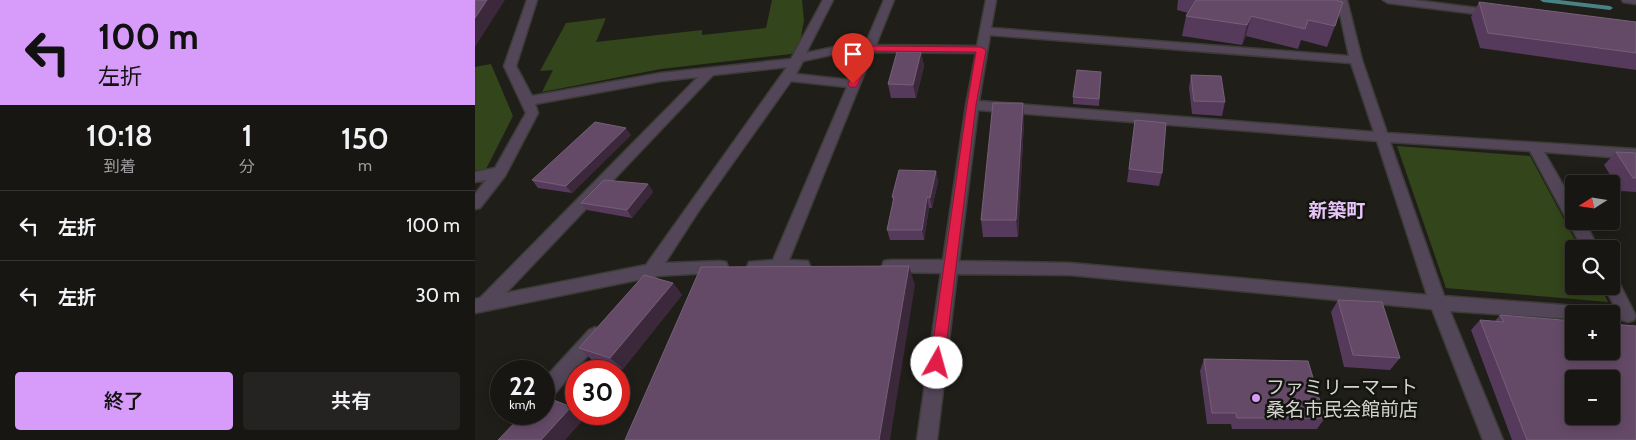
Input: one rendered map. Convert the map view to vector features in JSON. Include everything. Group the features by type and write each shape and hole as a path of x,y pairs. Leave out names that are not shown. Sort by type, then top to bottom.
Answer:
{"street":[{"path":"475,204 500,172 532,113 528,100 510,66 532,0"},
{"path":"640,285 653,270 693,208 788,78 828,0"},
{"path":"779,266 889,0"},
{"path":"927,440 971,105 991,0"},
{"path":"1341,0 1356,60 1438,303 1493,440"},
{"path":"1388,0 1509,15"},
{"path":"1627,0 1636,1"},
{"path":"985,31 1356,60"},
{"path":"528,100 661,78 798,60 870,46 981,50"},
{"path":"480,305 709,72"},
{"path":"788,78 853,84"},
{"path":"971,105 1383,138 1636,154"},
{"path":"1535,148 1565,202"},
{"path":"475,177 500,172"},
{"path":"480,305 653,270 817,266"},
{"path":"874,266 1070,269 1438,303 1565,311"},
{"path":"1618,295 1632,315"},
{"path":"555,379 601,327"}],"green space":[{"path":"772,0 802,0 804,20 799,49 791,54 661,69 542,92 553,70 540,71 566,23 606,18 596,42 702,30 702,35 766,28"},
{"path":"491,64 513,116 486,169 475,171 475,67"},
{"path":"1397,146 1530,156 1565,221 1565,230 1570,230 1575,240 1565,240 1565,295 1604,295 1608,302 1446,288"}],"building":[{"path":"475,0 487,0 475,18"},
{"path":"1196,0 1335,0 1343,2 1335,26 1308,20 1305,29 1251,16 1247,25 1186,16"},
{"path":"1479,2 1636,22 1636,53 1488,33"},
{"path":"897,52 921,52 913,85 888,84"},
{"path":"1077,70 1101,72 1099,99 1073,97"},
{"path":"1191,75 1221,76 1225,102 1194,101"},
{"path":"993,103 1023,103 1016,220 981,220"},
{"path":"1135,120 1166,123 1162,173 1129,169"},
{"path":"595,122 626,128 566,186 532,180"},
{"path":"1616,152 1636,153 1636,178 1633,178"},
{"path":"899,170 936,171 930,198 927,197 922,230 887,230 894,197 892,197"},
{"path":"604,180 648,184 627,210 581,203"},
{"path":"909,266 879,440 625,440 701,267"},
{"path":"644,275 673,283 610,358 579,348"},
{"path":"1338,300 1382,302 1400,358 1353,355"},
{"path":"1500,315 1565,320 1565,360 1620,360 1620,325 1636,326 1636,440 1527,440 1480,320 1504,322"},
{"name":"ファミリーマート 桑名市民会館前店","path":"1204,359 1308,361 1325,418 1237,418 1236,413 1212,413"},
{"path":"555,400 565,405 565,414 555,425"},
{"path":"512,425 555,425 541,440 498,440"}],"waterway":[{"path":"1543,0 1610,8"}],"place":[{"name":"ファミリーマート 桑名市民会館前店","path":"1256,398"}],"district":[{"name":"新築町","path":"1337,210"}],"route":[{"path":"853,84 870,48 981,50 971,105 937,363"}]}
